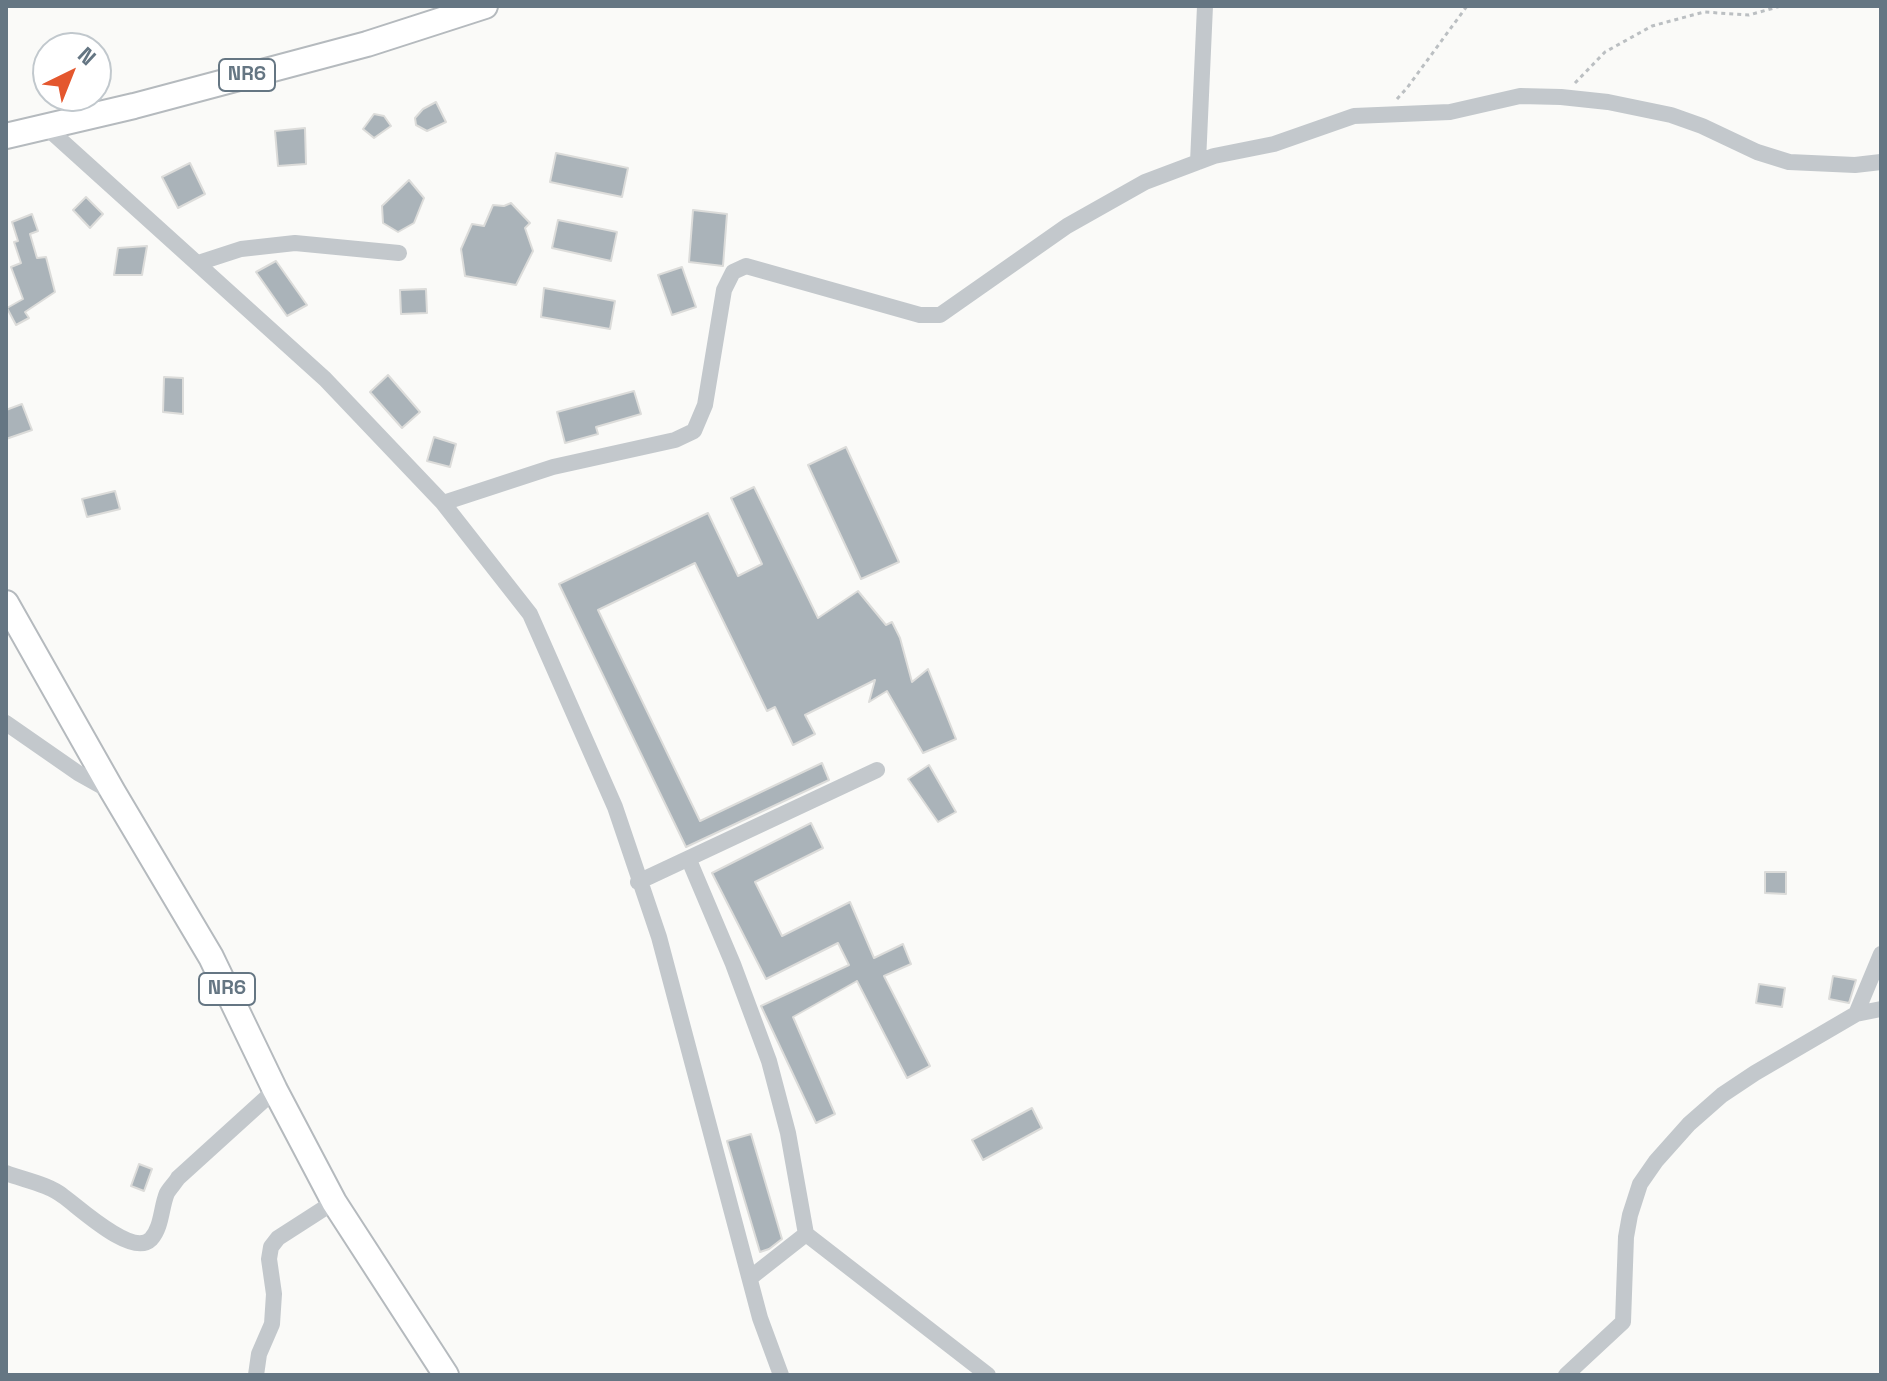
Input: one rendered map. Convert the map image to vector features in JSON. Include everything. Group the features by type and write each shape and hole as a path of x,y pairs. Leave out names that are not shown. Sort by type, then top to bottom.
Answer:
{"main road":[{"name":"NR6","path":"10,128 45,126 134,106 367,44 485,6"},
{"name":"NR6","path":"6,603 211,957 275,1090 334,1202 446,1375"}],"street":[{"path":"1198,162 1205,6"},
{"path":"443,503 553,467 675,440 694,431 705,405 724,290 729,278 739,268 746,266 782,274 920,315 940,315 1067,226 1119,194 1198,162 1274,144 1354,116 1450,112 1520,96 1561,97 1608,102 1671,115 1757,152 1789,162 1855,165 1881,162"},
{"path":"45,126 325,379 443,503 515,592 541,635 615,807 659,937 760,1318 781,1375"},
{"path":"198,263 241,249 280,244 399,253"},
{"path":"6,723 78,773 113,792"},
{"path":"638,882 877,770"},
{"path":"689,860 733,964 769,1061 788,1133 806,1234 988,1375"},
{"path":"1856,1014 1881,954"},
{"path":"1566,1375 1623,1322 1626,1237 1630,1215 1640,1184 1656,1161 1681,1132 1722,1095 1778,1058 1856,1014 1881,1009"},
{"path":"6,1173 50,1188 126,1241 146,1243 154,1236 168,1192 178,1178 275,1090"},
{"path":"256,1375 259,1354 272,1324 271,1247 278,1238 334,1202"},
{"path":"750,1278 806,1234"}],"path":[{"path":"1382,114 1407,88 1467,6"},
{"path":"1561,97 1605,52 1652,26 1704,12 1749,15 1781,6"}],"building":[{"path":"436,102 446,122 427,131 416,125 415,118"},
{"path":"374,114 384,116 391,126 374,138 363,129"},
{"path":"305,128 306,164 278,166 275,131"},
{"path":"556,153 628,168 622,197 550,182"},
{"path":"190,163 205,194 178,208 162,177"},
{"path":"409,180 424,198 414,223 398,232 383,223 382,206"},
{"path":"86,197 103,214 90,228 73,210"},
{"path":"511,203 530,223 525,228 533,251 516,285 465,276 461,249 472,224 484,226 493,205"},
{"path":"693,210 727,214 723,266 689,262"},
{"path":"32,214 38,231 30,234 37,258 46,257 55,292 25,312 29,318 16,325 7,308 23,299 11,267 21,263 12,222"},
{"path":"558,220 617,232 611,261 552,248"},
{"path":"147,246 142,275 114,275 118,248"},
{"path":"276,261 307,305 287,316 256,272"},
{"path":"682,267 696,307 672,315 658,275"},
{"path":"544,288 615,301 610,329 541,317"},
{"path":"426,289 427,313 401,314 400,290"},
{"path":"388,375 420,412 402,428 370,392"},
{"path":"164,377 183,378 183,414 163,412"},
{"path":"634,391 641,414 596,427 598,434 565,443 557,412"},
{"path":"22,404 32,430 6,439 6,410"},
{"path":"434,437 456,444 450,467 427,461"},
{"path":"846,447 899,562 861,579 808,465"},
{"path":"754,487 818,618 858,591 886,625 892,622 900,638 912,682 928,669 956,739 923,753 887,691 869,702 875,680 805,715 815,734 793,745 775,707 767,711 695,563 598,610 700,821 822,763 829,780 686,847 559,584 708,513 738,576 762,564 731,498"},
{"path":"115,491 120,509 87,517 82,499"},
{"path":"929,765 956,812 938,822 908,779"},
{"path":"811,823 823,848 755,882 782,936 850,902 874,958 903,944 911,964 884,976 930,1066 907,1078 857,981 793,1017 835,1114 816,1123 761,1006 849,965 838,943 766,979 712,873"},
{"path":"1765,872 1786,872 1786,894 1765,893"},
{"path":"1833,976 1856,980 1849,1003 1829,999"},
{"path":"1759,984 1785,988 1782,1007 1756,1003"},
{"path":"1032,1108 1042,1128 983,1160 972,1140"},
{"path":"751,1134 782,1239 760,1252 727,1141"},
{"path":"139,1164 152,1169 144,1191 131,1186"}]}
